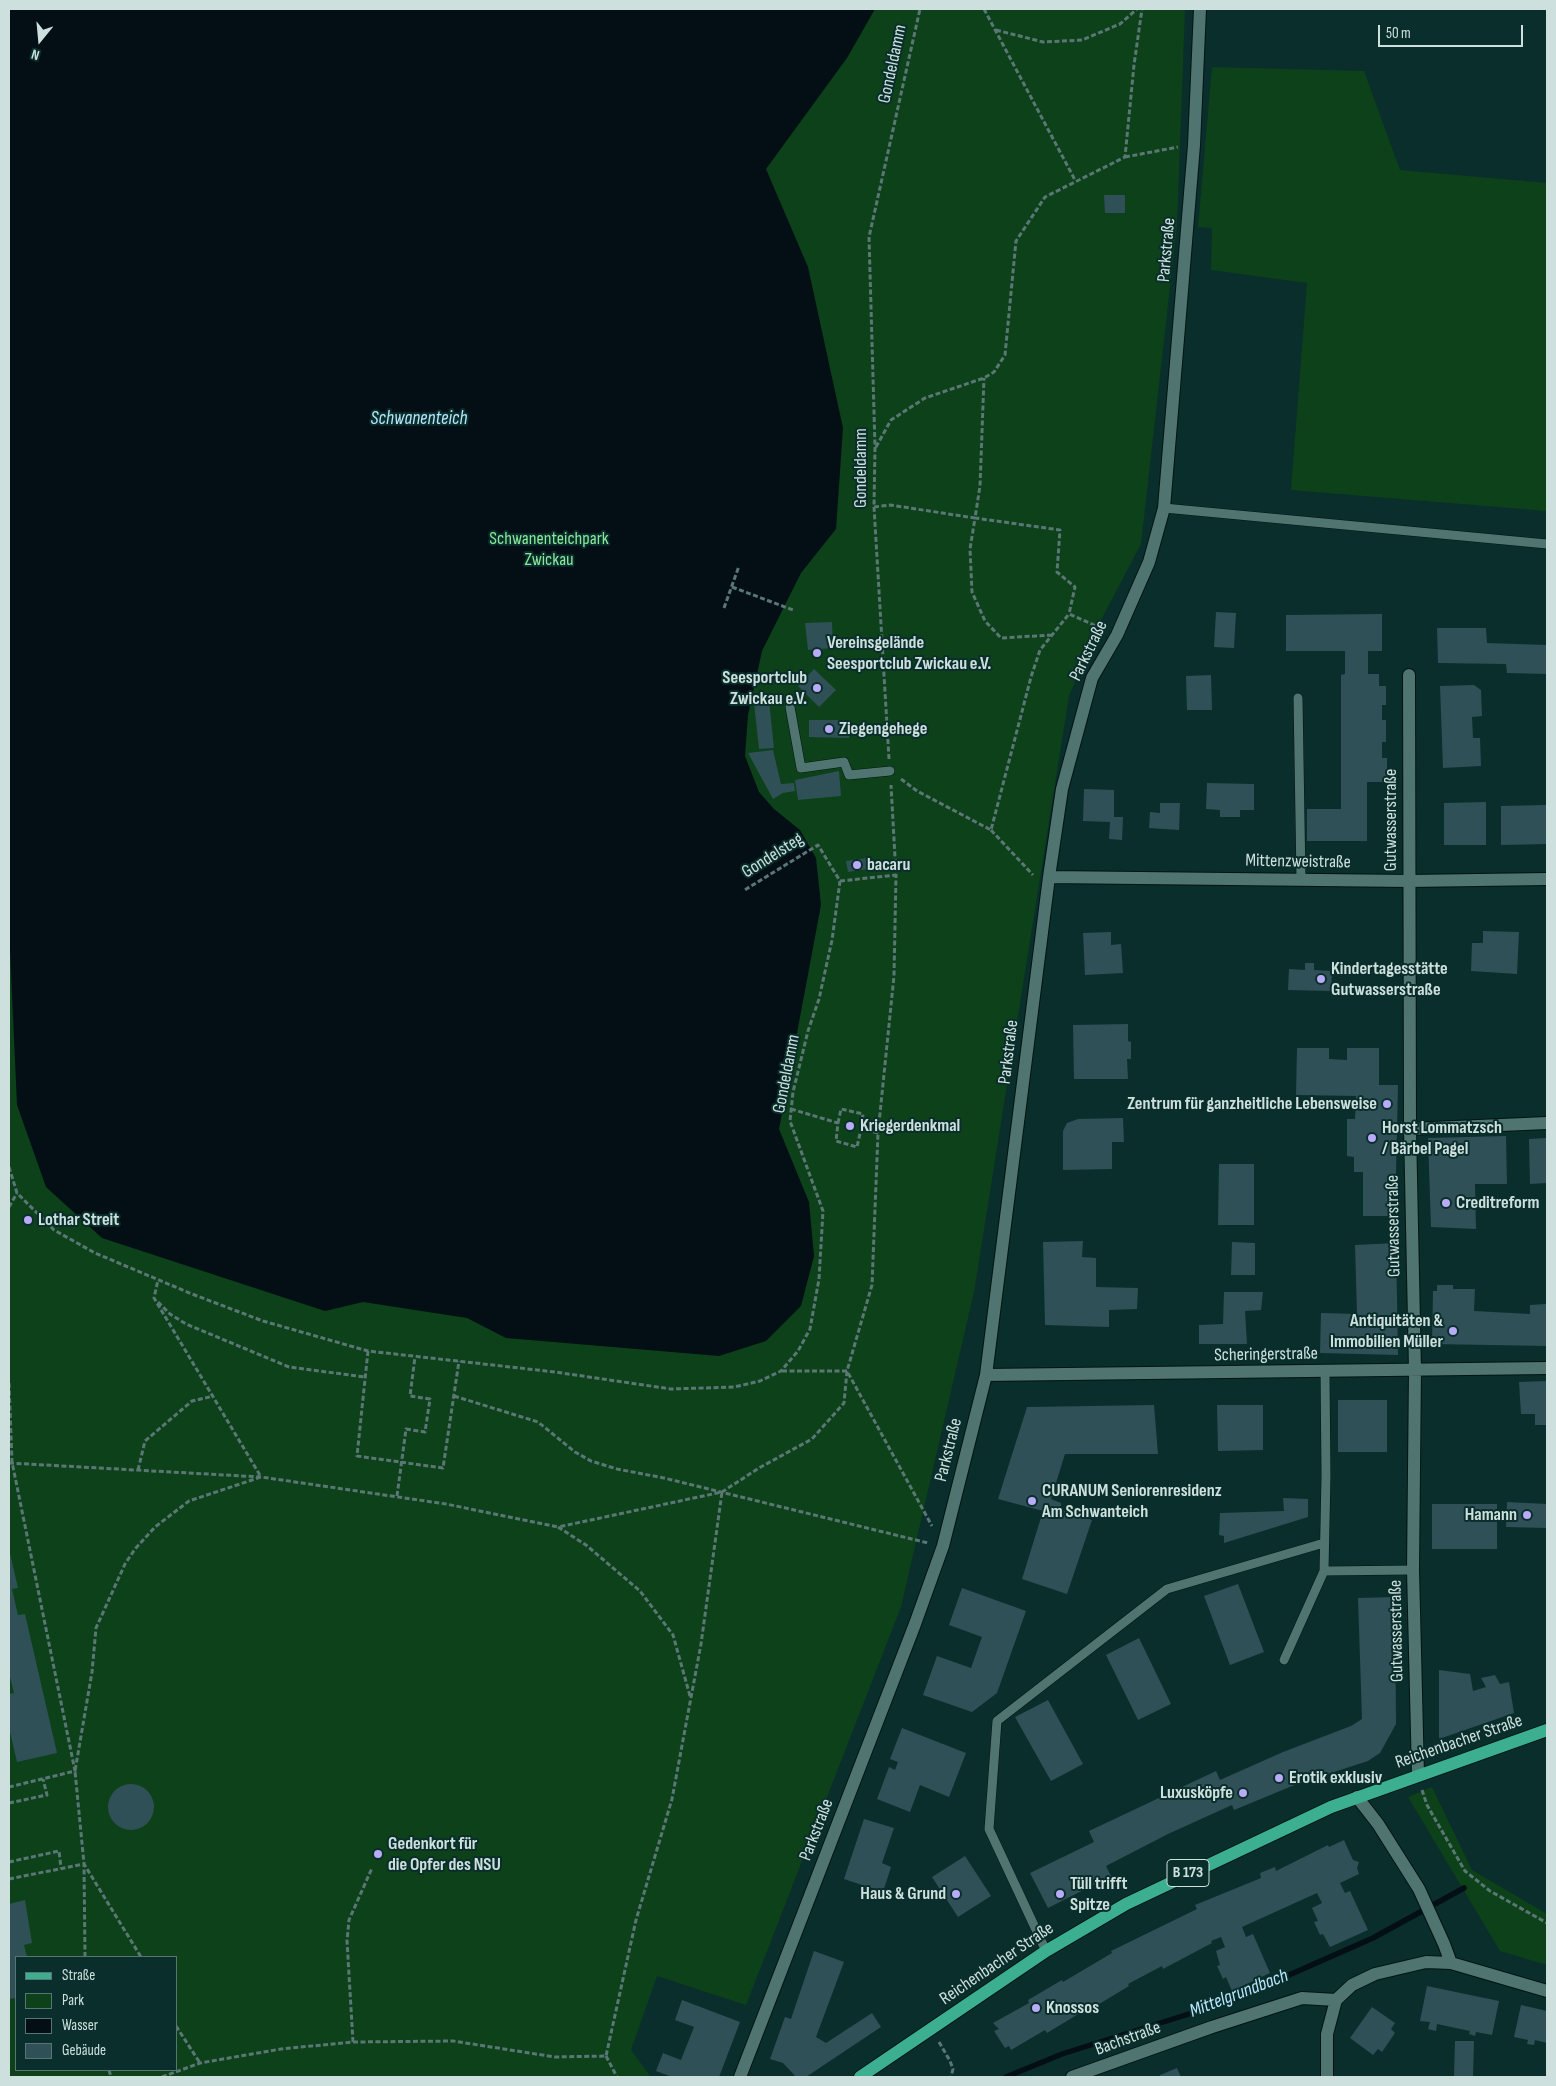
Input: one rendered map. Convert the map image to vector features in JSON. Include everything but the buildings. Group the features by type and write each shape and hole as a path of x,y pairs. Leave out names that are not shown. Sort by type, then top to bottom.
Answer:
{"main road":[{"name":"Reichenbacher Straße","path":"860,2077 1046,1951 1126,1904 1206,1865 1357,1797 1547,1730"}],"street":[{"name":"Parkstraße","path":"740,2077 912,1633 943,1546 986,1375 1062,789 1092,678 1117,635 1150,562 1164,508 1194,144 1200,9"},
{"name":"Gutwasserstraße","path":"1409,676 1408,881 1414,1370 1413,1570 1418,1775"},
{"name":"Mittenzweistraße","path":"1049,878 1408,881 1547,879"},
{"path":"1410,1129 1547,1123"},
{"name":"Scheringerstraße","path":"986,1375 1547,1368"},
{"path":"1357,1797 1378,1824 1387,1842 1419,1889 1435,1922 1451,1963"},
{"path":"1327,2077 1328,2034 1336,2000 1352,1985 1375,1974 1426,1962 1451,1963 1547,1991"},
{"name":"Bachstraße","path":"1072,2077 1212,2027 1302,1998 1336,2000"}],"lane":[{"path":"1164,508 1547,544"},
{"path":"1298,698 1301,880"},
{"path":"790,707 802,768 844,762 850,775 890,771"},
{"path":"1284,1660 1324,1571 1325,1372"},
{"path":"1046,1951 989,1829 997,1721 1167,1589 1324,1543"},
{"path":"1324,1571 1413,1570"}],"path":[{"name":"Gondeldamm","path":"722,1492 759,1468 812,1438 844,1403 847,1371 872,1285 878,1134 894,976 896,875 874,507 876,447 870,237 920,9"},
{"path":"984,9 1075,180"},
{"path":"996,30 1043,42 1082,40 1120,24 1137,9"},
{"path":"1125,157 1134,65 1142,9"},
{"path":"876,447 891,420 925,398 984,378 994,372 1006,355 1016,241 1045,197 1075,180 1125,157 1194,144"},
{"path":"984,378 980,486 970,549 972,592 986,621 1001,638 1052,636"},
{"path":"874,507 890,505 1060,530 1058,572 1075,588 1069,614 1040,650 990,830"},
{"path":"724,608 739,566"},
{"path":"732,587 793,610"},
{"path":"1069,614 1117,635"},
{"path":"890,771 917,791 990,830 1034,875 1049,878"},
{"name":"Gondelsteg","path":"743,891 818,845 840,881"},
{"path":"840,881 896,875"},
{"name":"Gondeldamm","path":"782,1371 798,1351 810,1329 819,1278 823,1211 790,1121 804,1047 823,982 832,940 840,881"},
{"path":"791,1109 838,1124"},
{"path":"841,1109 863,1114 856,1147 836,1141 838,1124 841,1109"},
{"path":"861,1129 878,1134"},
{"path":"9,1167 17,1193 54,1230 94,1253 158,1280 263,1320 368,1351 555,1372 670,1389 734,1388 760,1381 782,1371 847,1371 943,1546"},
{"path":"9,1207 17,1193"},
{"path":"158,1280 154,1298 261,1477"},
{"path":"154,1298 170,1314 186,1324 289,1367 365,1377"},
{"path":"368,1351 357,1456 444,1468 458,1361"},
{"path":"397,1496 406,1429 425,1432 430,1399 410,1396 416,1356"},
{"path":"9,1383 11,1463 75,1771 84,1864 85,1956"},
{"path":"138,1470 145,1441 192,1401 214,1396"},
{"path":"454,1396 538,1422 576,1452 591,1461 617,1469 722,1492 943,1546"},
{"path":"11,1463 261,1477 446,1504 558,1527 586,1545 640,1590 673,1635 690,1696"},
{"path":"75,1771 92,1672 96,1628 125,1564 135,1549 155,1527 189,1501 261,1477"},
{"path":"558,1527 722,1492"},
{"path":"617,2077 606,2056 636,1920 672,1799 701,1644 722,1492"},
{"path":"9,1787 75,1771"},
{"path":"1418,1775 1427,1805 1465,1871 1490,1891 1547,1922"},
{"path":"9,1803 47,1795 43,1779"},
{"path":"9,1862 59,1851 61,1868"},
{"path":"9,1879 84,1864"},
{"path":"84,1864 140,1956"},
{"path":"353,2042 347,1941 349,1920 372,1868"},
{"path":"178,2029 200,2063"},
{"path":"162,2077 200,2063 280,2049 353,2042 453,2041 554,2058 606,2056"},
{"path":"943,2049 953,2069 951,2077"}],"green space":[{"name":"Schwanenteichpark Zwickau","path":"9,9 1185,9 1177,225 1141,544 1101,620 1069,696 974,1292 901,1607 746,2005 657,1976 631,2050 651,2077 9,2077"},
{"path":"1212,67 1364,71 1400,170 1547,183 1547,511 1291,490 1307,283 1211,270 1212,228 1198,227"},
{"path":"1432,1787 1472,1870 1547,1914 1547,1965 1500,1951 1408,1797"}],"water":[{"name":"Schwanenteich","path":"9,9 875,9 847,58 766,169 808,267 843,428 836,529 801,573 762,651 748,715 745,756 759,792 774,809 800,830 816,858 821,905 779,1129 809,1202 814,1256 801,1306 766,1341 719,1356 506,1338 467,1318 363,1302 325,1311 102,1238 46,1187 17,1105 9,926"}],"waterway":[{"name":"Mittelgrundbach","path":"1006,2077 1062,2054 1230,2001 1373,1938 1464,1888"}],"place":[{"name":"Vereinsgelände Seesportclub Zwickau e.V.","path":"817,653"},
{"name":"Seesportclub Zwickau e.V.","path":"817,688"},
{"name":"Ziegengehege","path":"829,729"},
{"name":"bacaru","path":"857,865"},
{"name":"Kindertagesstätte Gutwasserstraße","path":"1321,979"},
{"name":"Zentrum für ganzheitliche Lebensweise","path":"1387,1104"},
{"name":"Kriegerdenkmal","path":"850,1126"},
{"name":"Horst Lommatzsch / Bärbel Pagel","path":"1372,1138"},
{"name":"Creditreform","path":"1446,1203"},
{"name":"Lothar Streit","path":"28,1220"},
{"name":"Antiquitäten & Immobilien Müller","path":"1453,1331"},
{"name":"CURANUM Seniorenresidenz Am Schwanteich","path":"1032,1501"},
{"name":"Hamann","path":"1527,1515"},
{"name":"Erotik exklusiv","path":"1279,1778"},
{"name":"Luxusköpfe","path":"1243,1793"},
{"name":"Gedenkort für die Opfer des NSU","path":"378,1854"},
{"name":"Haus & Grund","path":"956,1894"},
{"name":"Tüll trifft Spitze","path":"1060,1894"},
{"name":"Knossos","path":"1036,2008"}]}
